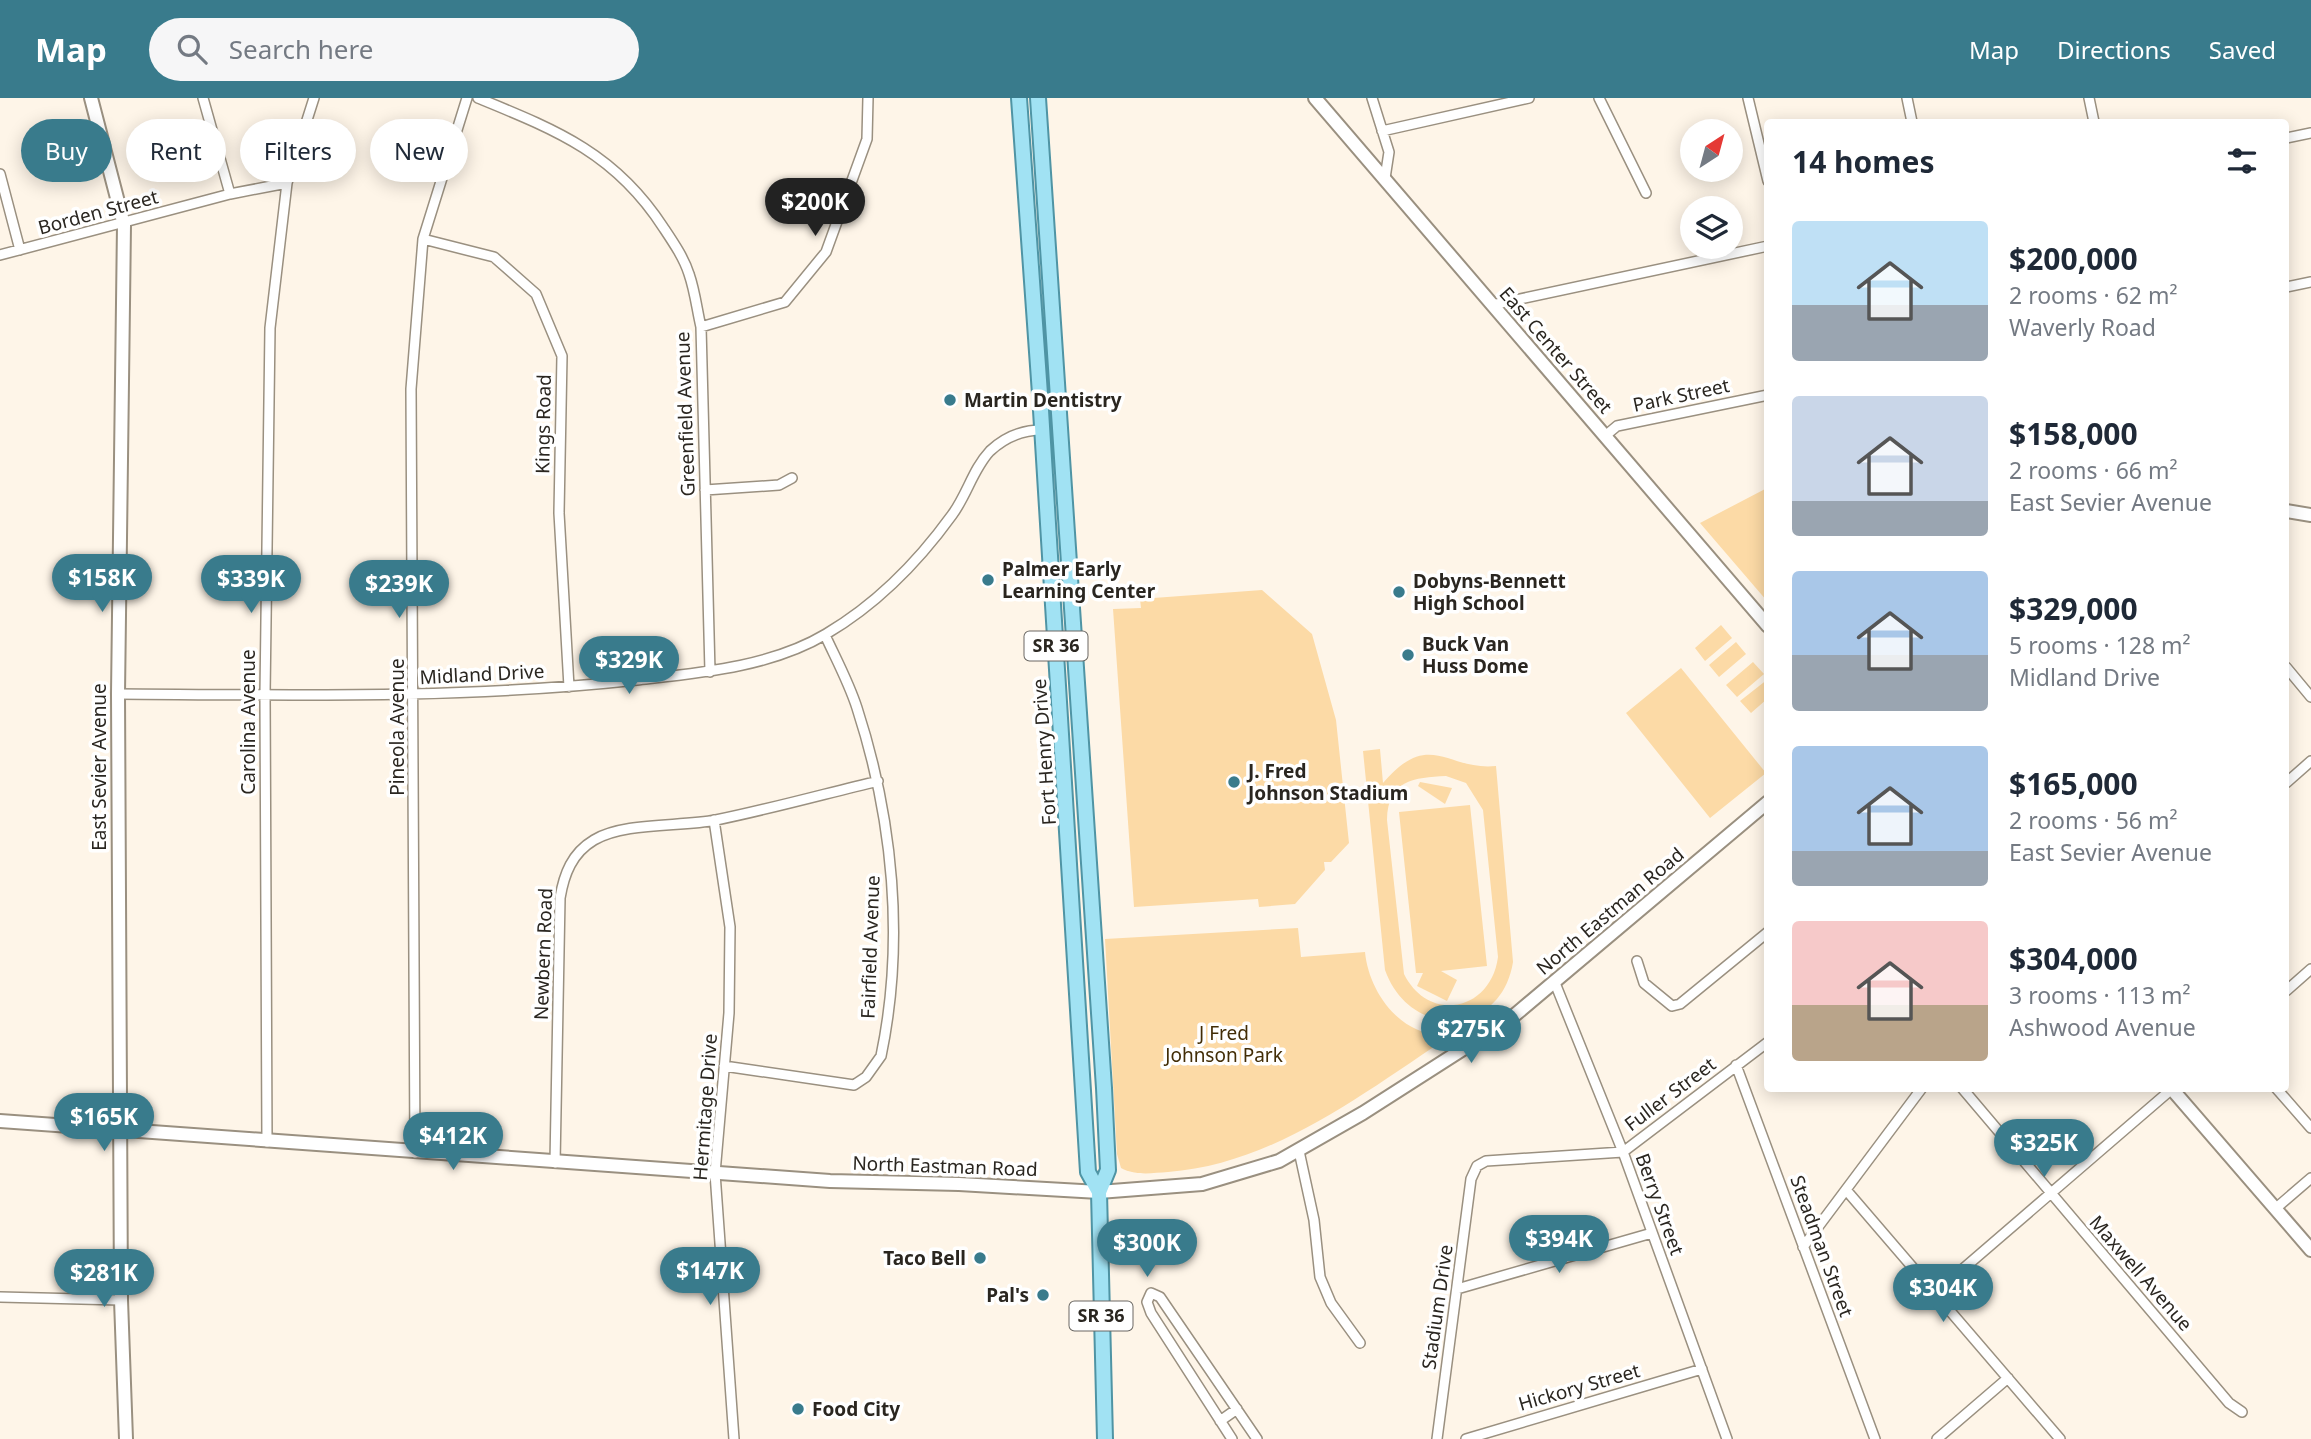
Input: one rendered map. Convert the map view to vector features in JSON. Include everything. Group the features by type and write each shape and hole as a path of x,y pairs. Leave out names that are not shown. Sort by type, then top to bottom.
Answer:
{"main road":[{"name":"Fort Henry Drive","path":"1018,98 1042,430 1088,1172 1099,1192"},
{"name":"Fort Henry Drive","path":"1038,98 1104,1088 1108,1170 1099,1192 1105,1439"}],"street":[{"name":"East Sevier Avenue","path":"91,98 124,225 118,694 121,1300 126,1439"},
{"path":"204,98 230,194"},
{"name":"Carolina Avenue","path":"267,1142 265,695 270,328 287,183 314,98"},
{"name":"Pineola Avenue","path":"415,1153 415,695 411,388 424,239 467,98"},
{"name":"Greenfield Avenue","path":"478,98 573,141 615,169 648,203 689,273 701,327 710,672"},
{"path":"701,327 785,302 826,252 867,139 868,98"},
{"name":"East Center Street","path":"1315,98 1764,621"},
{"path":"1372,98 1389,152 1385,178"},
{"path":"1382,131 1529,98"},
{"path":"1599,98 1646,193"},
{"path":"1748,98 1764,164"},
{"path":"1907,98 1911,119"},
{"path":"2089,98 2093,119"},
{"path":"2289,137 2311,133"},
{"path":"0,174 20,250"},
{"name":"Borden Street","path":"0,256 124,225 230,194 287,183"},
{"name":"Kings Road","path":"424,239 494,257 536,294 562,356 559,513 569,687"},
{"path":"1492,305 1764,247"},
{"path":"2289,286 2311,282"},
{"name":"Park Street","path":"1605,436 1617,426 1764,395"},
{"name":"Midland Drive","path":"118,694 415,695 569,687 710,672 780,653 825,635 889,589 926,549 954,512 988,453 1026,430 1042,430"},
{"path":"705,490 779,485 792,478"},
{"path":"2289,511 2311,514"},
{"name":"Fairfield Avenue","path":"724,1066 854,1085 866,1077 881,1056 890,969 893,900 888,839 878,781 856,705 825,635"},
{"path":"2289,671 2311,697"},
{"path":"2289,780 2311,761"},
{"name":"Newbern Road","path":"555,1163 560,898 564,873 577,854 592,841 608,833 715,820 878,781"},
{"name":"North Eastman Road","path":"0,1121 555,1163 1099,1192 1219,1181 1300,1151 1472,1045 1555,983 1764,805"},
{"name":"Hermitage Drive","path":"715,820 730,927 730,990 715,1173 734,1439"},
{"path":"1637,961 1644,983 1672,1006 1680,1004 1764,935"},
{"path":"2289,988 2311,969"},
{"name":"Berry Street","path":"1555,983 1623,1152 1727,1439"},
{"name":"Fuller Street","path":"1471,1179 1477,1166 1486,1161 1623,1152 1764,1045"},
{"name":"Steadman Street","path":"1736,1065 1875,1439"},
{"path":"1803,1247 1919,1092"},
{"name":"Maxwell Avenue","path":"1965,1092 2229,1403 2242,1412"},
{"path":"1935,1293 2169,1092"},
{"path":"2175,1092 2311,1250"},
{"path":"2280,1092 2311,1128"},
{"path":"1300,1151 1314,1220 1320,1277 1331,1303 1360,1343"},
{"path":"2275,1209 2311,1178"},
{"name":"Stadium Drive","path":"1437,1439 1471,1179"},
{"path":"1847,1191 2060,1439"},
{"path":"1457,1289 1652,1233"},
{"path":"1232,1439 1151,1312 1147,1302 1149,1295 1155,1293 1160,1297 1257,1439"},
{"path":"0,1297 121,1300"},
{"name":"Hickory Street","path":"1466,1439 1702,1369"},
{"path":"1937,1439 2008,1378"},
{"path":"1220,1421 1237,1409"}],"green space":[{"path":"1764,490 1764,598 1700,523"},
{"name":"J. Fred Johnson Stadium","path":"1262,590 1312,634 1336,720 1349,843 1331,862 1324,862 1325,870 1295,904 1259,907 1258,899 1134,907 1113,609 1141,608 1140,599"},
{"path":"1721,625 1732,638 1705,661 1695,648"},
{"path":"1736,642 1746,654 1719,677 1709,665"},
{"path":"1753,662 1764,674 1737,697 1726,685"},
{"path":"1681,668 1764,771 1764,775 1710,818 1626,713"},
{"path":"1764,682 1764,702 1751,713 1740,701"},
{"path":"1380,749 1383,783 1399,767 1414,758 1426,755 1479,766 1496,766 1513,962 1505,987 1491,1005 1474,1016 1454,1020 1433,1018 1414,1009 1397,993 1385,970 1363,751","holes":["1446,776 1466,783 1483,810 1498,957 1493,975 1484,989 1472,999 1443,1005 1428,1000 1415,990 1404,974 1387,820 1392,796 1405,783"]},
{"path":"1420,782 1452,788 1445,804 1418,786"},
{"path":"1470,805 1487,966 1441,971 1457,980 1447,1001 1417,986 1423,973 1416,973 1399,812"},
{"name":"J Fred Johnson Park","path":"1298,928 1301,957 1365,952 1374,984 1393,1013 1406,1024 1421,1031 1455,1033 1319,1121 1246,1155 1208,1166 1168,1172 1138,1173 1121,1168 1117,1154 1105,939"}],"place":[{"name":"Martin Dentistry","path":"950,400"},
{"name":"Palmer Early Learning Center","path":"988,580"},
{"name":"Dobyns-Bennett High School","path":"1399,592"},
{"name":"Buck Van Huss Dome","path":"1408,655"},
{"name":"J. Fred Johnson Stadium","path":"1234,782"},
{"name":"Taco Bell","path":"980,1258"},
{"name":"Pal's","path":"1043,1295"},
{"name":"Food City","path":"798,1409"}]}
